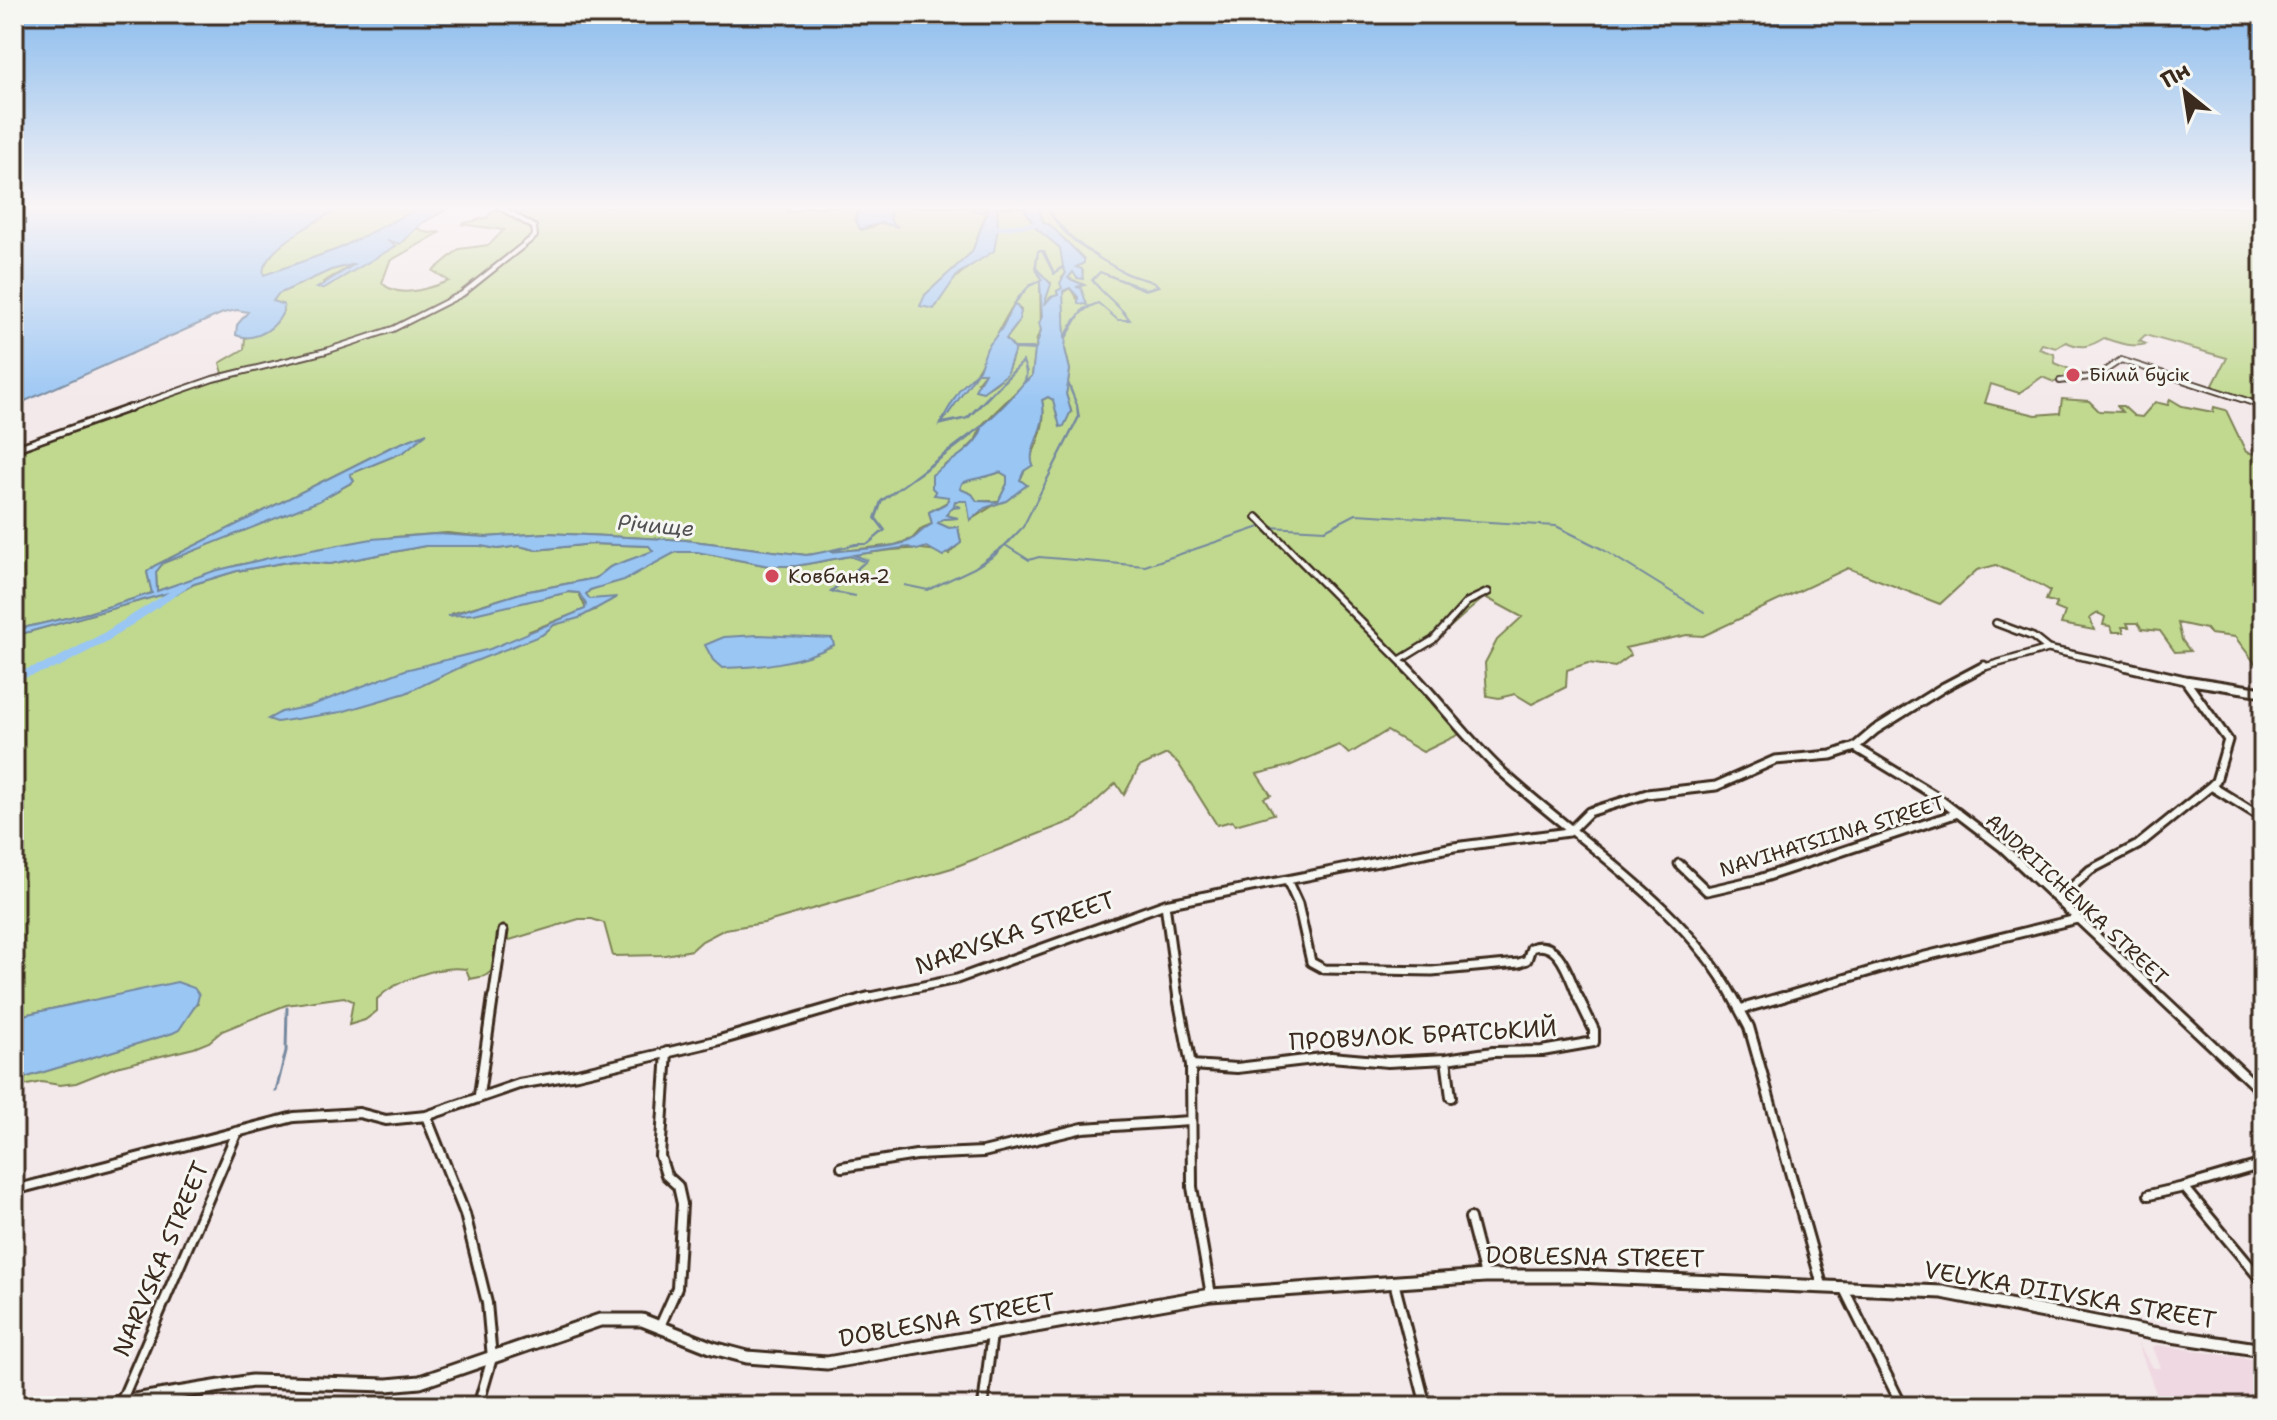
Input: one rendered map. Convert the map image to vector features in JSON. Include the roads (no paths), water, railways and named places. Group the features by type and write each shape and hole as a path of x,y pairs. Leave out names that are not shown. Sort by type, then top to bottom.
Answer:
{"street":[{"path":"14,449 222,376 340,348 393,329 446,304 491,273"},
{"path":"2060,381 2097,376 2121,360 2263,406"},
{"path":"1257,517 1325,590 1400,660 1496,766 1677,925 1741,1009 1822,1285"},
{"path":"1400,660 1433,640 1467,602 1488,592"},
{"path":"1996,623 2033,637 2048,649 2185,680 2263,692"},
{"path":"1569,832 1589,812 1647,794 1699,790 1740,778 1775,760 1831,755 1855,747 1875,730 1944,687 1987,665 2048,649"},
{"path":"2059,899 2090,870 2138,845 2216,781 2228,740 2185,680"},
{"name":"ANDRIICHENKA STREET","path":"1855,747 1958,813 2059,899 2263,1093"},
{"path":"2211,786 2263,818"},
{"name":"NAVIHATSIINA STREET","path":"1679,864 1707,891 1772,875 1958,813"},
{"name":"NARVSKA STREET","path":"14,1190 266,1122 326,1114 359,1113 386,1120 426,1116 479,1095 716,1041 862,998 957,979 1165,904 1454,847 1569,832"},
{"name":"ПРОВУЛОК БРАТСЬКИЙ","path":"1191,1065 1237,1068 1331,1057 1388,1062 1446,1059 1493,1052 1542,1051 1594,1042 1594,1030 1554,950 1541,944 1531,948 1525,962 1432,971 1324,969 1311,962 1298,904 1287,880"},
{"path":"1165,904 1170,956 1191,1065 1192,1187 1211,1295"},
{"path":"1741,1009 1901,962 2077,919"},
{"path":"479,1095 503,931"},
{"path":"660,1326 677,1288 682,1204 678,1186 666,1175 660,1156 667,1052"},
{"path":"1446,1059 1451,1097"},
{"path":"426,1116 465,1214 487,1303 492,1358 478,1406"},
{"path":"842,1167 916,1155 983,1152 1083,1128 1190,1121"},
{"name":"NARVSKA STREET","path":"121,1402 237,1132"},
{"path":"2149,1195 2263,1164"},
{"path":"2184,1187 2263,1282"},
{"path":"1470,1218 1485,1276"},
{"name":"DOBLESNA STREET","path":"97,1406 252,1381 387,1385 420,1382 600,1320 642,1320 713,1348 747,1357 827,1363 1211,1295 1485,1276 1822,1285"},
{"path":"1394,1281 1426,1406"},
{"name":"VELYKA DIIVSKA STREET","path":"1822,1285 1942,1292 2152,1333 2263,1350"},
{"path":"1842,1286 1902,1406"},
{"path":"983,1406 992,1334"}],"water":[{"path":"14,273 324,273 278,294 273,301 284,305 279,319 259,335 236,335 237,325 248,312 237,310 223,313 14,406"},
{"path":"340,273 349,273 324,288 317,288"},
{"path":"949,273 959,273 934,309 920,306 925,295"},
{"path":"1038,273 1051,284 1044,305 1051,297 1058,295 1066,273 1072,273 1068,278 1084,285 1076,287 1081,288 1087,305 1078,303 1078,297 1070,288 1063,291 1065,337 1080,315 1066,338 1065,349 1070,370 1068,382 1077,405 1068,384 1066,394 1071,411 1064,426 1060,427 1053,400 1048,397 1042,400 1043,420 1032,452 1033,465 1024,471 1020,480 1027,485 1006,501 985,508 970,520 967,501 955,501 954,505 961,507 952,508 946,515 958,518 943,519 938,523 949,528 958,527 961,543 943,556 927,547 854,555 867,560 865,562 850,556 796,566 769,566 697,552 676,552 624,580 590,590 586,594 590,599 617,597 579,618 554,625 542,635 463,666 406,693 341,712 277,722 268,719 405,670 490,649 585,609 586,604 579,593 569,592 474,614 447,616 524,592 596,578 610,567 653,551 649,546 592,544 536,550 519,546 498,549 425,546 330,564 293,561 237,571 194,584 175,595 168,593 14,636 14,630 88,613 152,593 147,572 154,566 391,447 427,433 404,452 350,474 354,481 319,501 163,563 156,572 157,591 214,571 273,557 372,539 437,534 486,537 547,533 685,540 806,555 849,546 831,552 903,543 932,524 929,512 947,503 949,497 934,495 932,475 975,441 983,425 1022,385 1026,371 1023,362 968,418 939,425 960,389 979,370 987,348 1017,299 1028,287 1015,303 1021,312 1018,323 1006,339 1014,348 1036,348 1042,318 1040,281 1029,286 1042,280","holes":["1015,349 1035,350 1032,376 1025,382 1027,372 1023,361 967,418 942,423 977,373 985,373 975,390 983,392 1006,375","1000,472 1007,476 1007,484 998,502 977,501 972,494 960,489 966,481"]},
{"path":"901,487 882,501 876,518 885,530 868,544 884,530 875,518 881,501"},
{"path":"1005,545 994,556 974,568"},
{"path":"724,637 832,638 834,645 780,663 722,668 713,660 705,645"},
{"path":"177,982 194,988 199,995 179,1030 14,1081 14,1017"}],"waterway":[{"path":"1269,527 1325,530 1356,514 1556,526 1602,549 1704,612"},
{"path":"1005,545 1029,560 1039,557 1145,566 1260,527"},
{"name":"Річище","path":"14,677 55,664 104,638 183,586"},
{"path":"276,1091 286,1051 287,1008"}],"place":[{"name":"Білий бусік","path":"2073,375"},
{"name":"Ковбаня-2","path":"772,576"}]}
